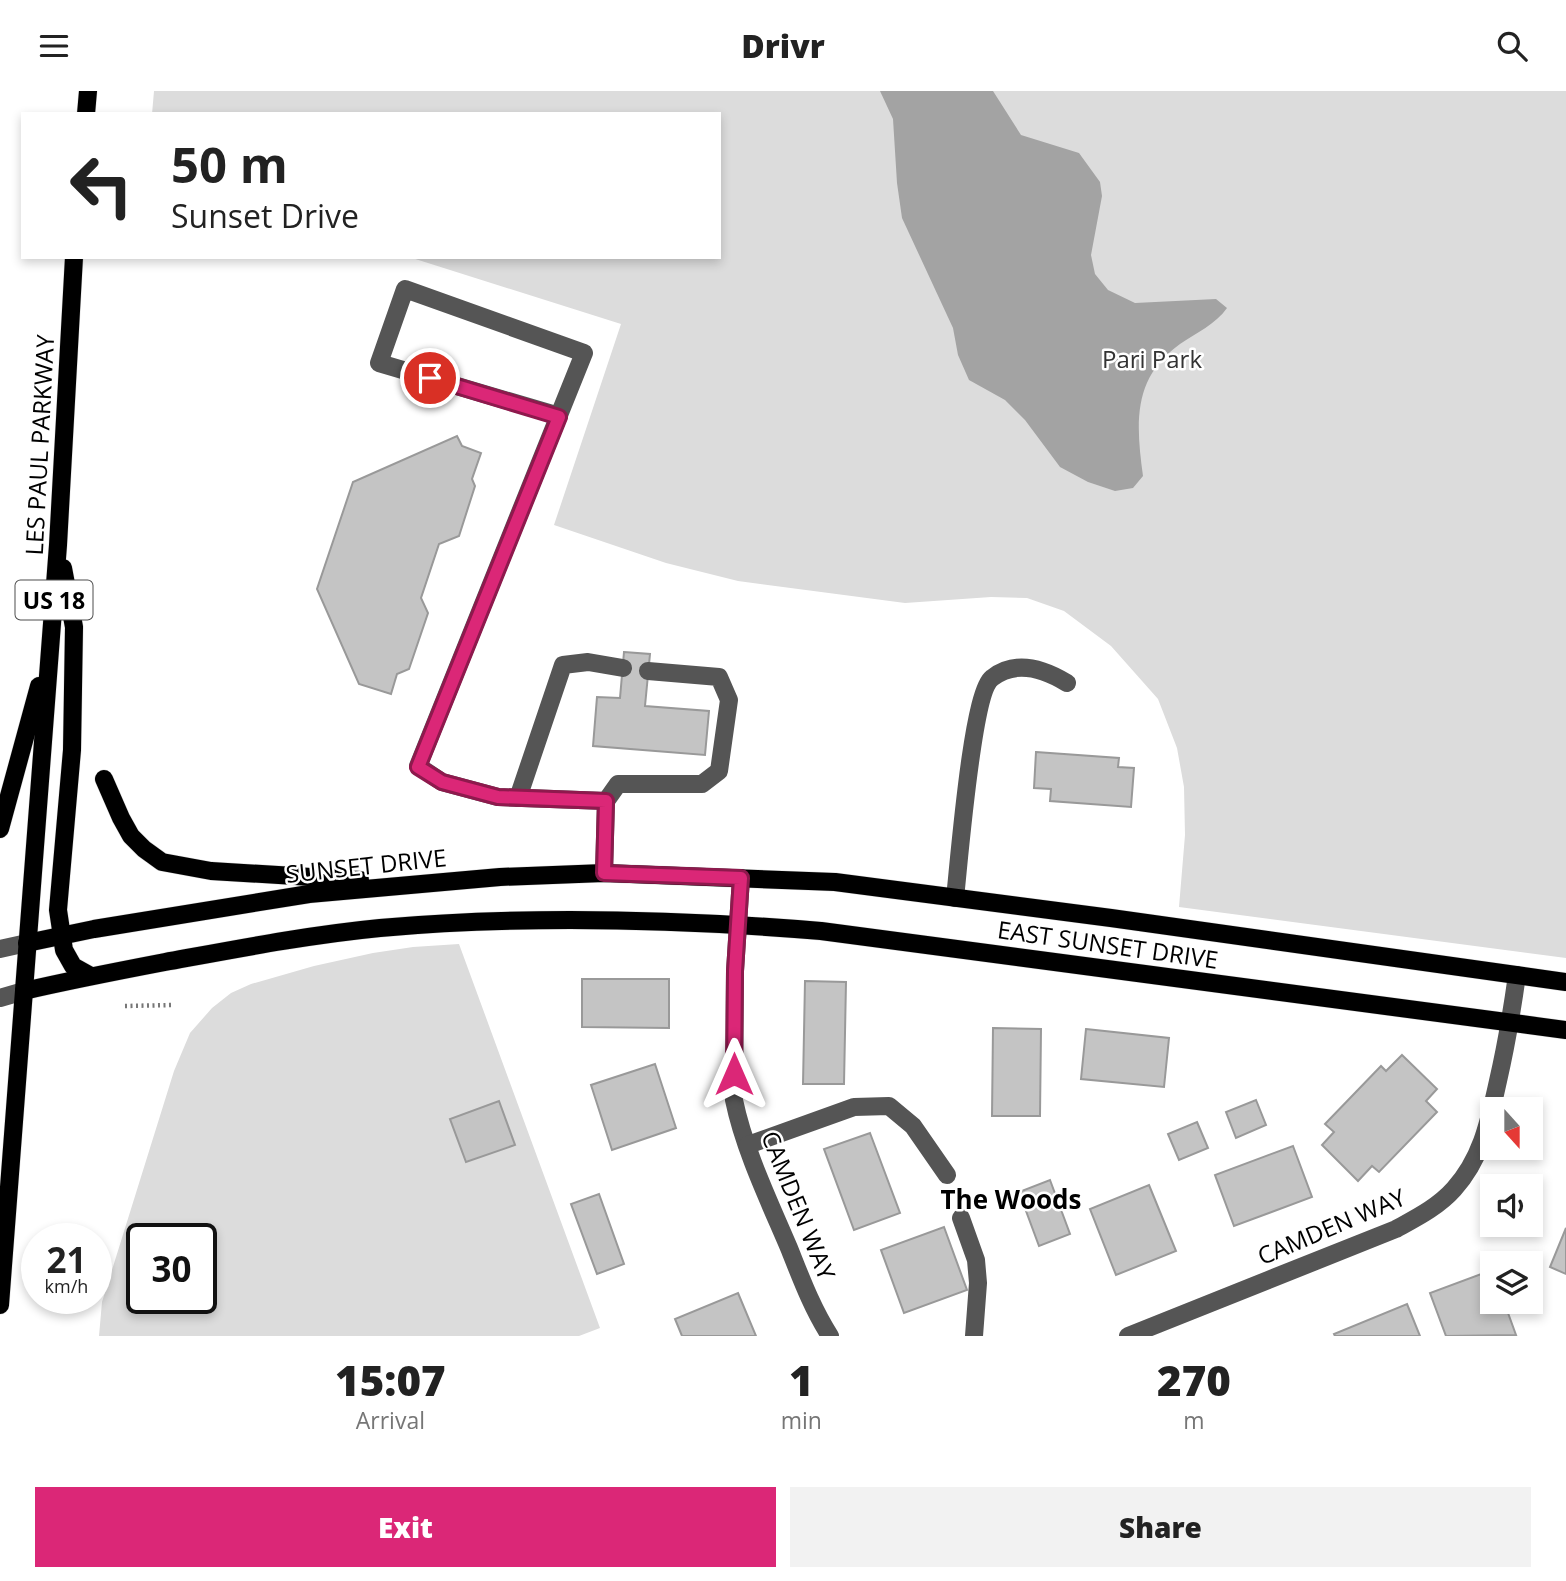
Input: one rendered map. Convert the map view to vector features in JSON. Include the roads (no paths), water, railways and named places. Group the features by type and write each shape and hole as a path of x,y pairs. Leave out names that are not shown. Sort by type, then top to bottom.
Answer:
{"main road":[{"path":"86,112 88,91"},
{"name":"LES PAUL PARKWAY","path":"0,1305 58,545 74,259"},
{"path":"58,545 74,627 72,750 58,910 64,950 73,966 91,977"},
{"path":"0,829 50,649"},
{"path":"104,779 131,836 162,862 211,871 413,884"},
{"name":"SUNSET DRIVE","path":"27,943 60,935 286,897 413,884 604,873 741,878"},
{"name":"EAST SUNSET DRIVE","path":"741,878 835,882 1566,982"},
{"name":"EAST SUNSET DRIVE","path":"91,977 223,951 381,928 642,919 821,931 1566,1030"},
{"path":"24,991 91,977"},
{"path":"0,1136 9,1176"}],"street":[{"path":"559,417 379,363 405,289 584,353 559,417 418,767 442,782 498,797 606,801"},
{"path":"518,798 563,665 588,662 623,668"},
{"path":"955,898 975,726 983,691 991,678 1012,669 1030,667 1047,671 1066,683"},
{"path":"604,873 606,801 618,784 702,784 719,771 729,699 719,677 648,671"},
{"name":"CAMDEN WAY","path":"741,878 737,924 734,1100 738,1119 814,1311 830,1336"},
{"name":"SUNSET DRIVE","path":"0,950 27,943"},
{"name":"CAMDEN WAY","path":"1128,1336 1396,1229 1431,1209 1453,1190 1472,1166 1486,1136 1511,1023 1517,975"},
{"path":"0,999 24,991"},
{"path":"748,1145 854,1107 889,1106 914,1126 947,1175"},
{"path":"961,1218 976,1260 978,1283 974,1336"}],"district":[{"name":"The Woods","path":"1011,1199"}],"park label":[{"name":"Pari Park","path":"1152,358"}]}
